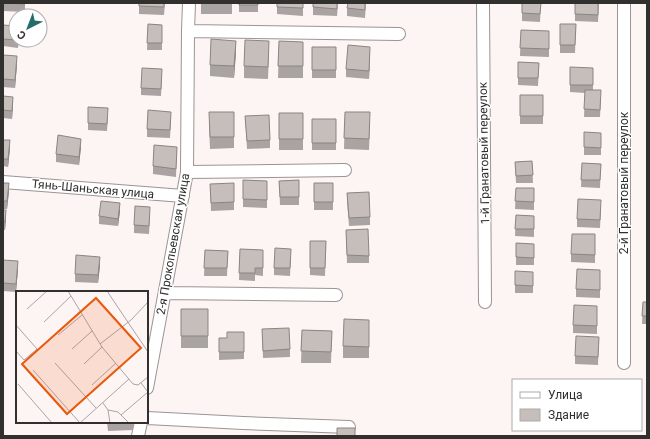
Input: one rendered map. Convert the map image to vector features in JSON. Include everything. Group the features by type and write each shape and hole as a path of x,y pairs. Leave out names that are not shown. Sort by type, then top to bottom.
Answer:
{"street":[{"name":"2-я Прокопьевская улица","path":"148,383 187,172 189,3"},
{"name":"1-й Гранатовый переулок","path":"482,3 485,302"},
{"name":"2-й Гранатовый переулок","path":"624,3 624,363"},
{"path":"188,31 399,34"},
{"path":"187,172 345,170"},
{"name":"Тянь-Шаньская улица","path":"3,182 183,196"},
{"path":"165,294 336,295"},
{"path":"148,418 349,426"},
{"path":"138,436 141,423"}],"building":[{"path":"3,3 25,3 25,4"},
{"path":"139,3 164,3 164,7 139,6"},
{"path":"239,3 258,3 258,5 239,5"},
{"path":"277,3 303,3 303,8 277,7"},
{"path":"313,3 337,3 337,9 313,7"},
{"path":"348,3 365,3 365,10 347,8"},
{"path":"522,3 541,3 540,14 522,13"},
{"path":"575,3 598,3 598,15 575,14"},
{"path":"148,24 162,25 162,43 147,43"},
{"path":"560,24 576,24 575,45 560,45"},
{"path":"3,25 8,25 8,39 3,39"},
{"path":"521,30 549,31 549,49 520,48"},
{"path":"211,39 236,41 234,66 210,65"},
{"path":"245,40 269,41 268,67 244,66"},
{"path":"279,41 303,42 303,66 278,66"},
{"path":"348,45 370,47 369,71 346,69"},
{"path":"312,47 336,47 336,70 312,70"},
{"path":"3,55 17,56 15,80 3,79"},
{"path":"518,62 539,63 538,78 518,78"},
{"path":"570,67 593,68 593,85 570,85"},
{"path":"142,68 162,69 161,89 141,88"},
{"path":"585,90 601,90 600,110 584,109"},
{"path":"520,95 543,95 543,116 520,116"},
{"path":"3,96 13,97 12,111 3,110"},
{"path":"88,107 108,108 107,124 88,123"},
{"path":"148,110 171,112 170,130 147,129"},
{"path":"209,112 234,112 234,137 210,137"},
{"path":"345,112 370,112 369,139 344,138"},
{"path":"279,113 303,113 303,139 279,139"},
{"path":"269,115 270,140 247,141 245,116"},
{"path":"312,119 336,119 336,143 312,143"},
{"path":"584,132 601,133 601,148 584,147"},
{"path":"58,135 81,139 79,157 56,154"},
{"path":"3,140 10,140 8,159 3,159"},
{"path":"154,145 177,147 176,169 153,166"},
{"path":"532,161 533,175 516,176 515,162"},
{"path":"582,163 601,164 600,180 581,180"},
{"path":"243,180 267,181 267,200 243,199"},
{"path":"299,180 299,197 280,197 279,181"},
{"path":"3,183 9,183 7,201 3,201"},
{"path":"234,183 234,202 211,203 210,184"},
{"path":"314,183 333,183 333,202 314,202"},
{"path":"516,188 534,188 534,202 515,201"},
{"path":"369,192 370,217 349,218 347,193"},
{"path":"578,199 601,200 600,220 577,219"},
{"path":"101,201 120,203 118,219 99,216"},
{"path":"135,206 150,207 149,226 134,225"},
{"path":"3,210 6,210 5,222 3,222"},
{"path":"516,215 534,216 534,229 515,229"},
{"path":"368,229 369,256 347,255 346,230"},
{"path":"572,234 595,234 595,255 571,254"},
{"path":"310,241 326,241 325,268 310,268"},
{"path":"516,243 534,244 534,258 516,257"},
{"path":"275,248 291,249 290,268 274,268"},
{"path":"240,249 263,250 263,268 255,268 255,273 239,273"},
{"path":"205,250 228,251 227,268 204,268"},
{"path":"76,255 100,257 98,275 75,274"},
{"path":"3,260 18,261 16,284 3,283"},
{"path":"577,269 600,270 600,290 576,289"},
{"path":"515,271 533,272 533,286 515,285"},
{"path":"643,302 647,302 647,316 642,316"},
{"path":"574,305 597,306 597,326 573,325"},
{"path":"181,309 208,309 208,336 181,336"},
{"path":"344,319 369,320 369,347 343,346"},
{"path":"289,328 290,349 263,351 262,329"},
{"path":"302,330 332,331 331,352 301,351"},
{"path":"227,332 244,332 244,352 219,352 219,338 227,338"},
{"path":"576,336 599,337 598,357 575,356"},
{"path":"337,428 355,428 355,436 337,436"}]}
